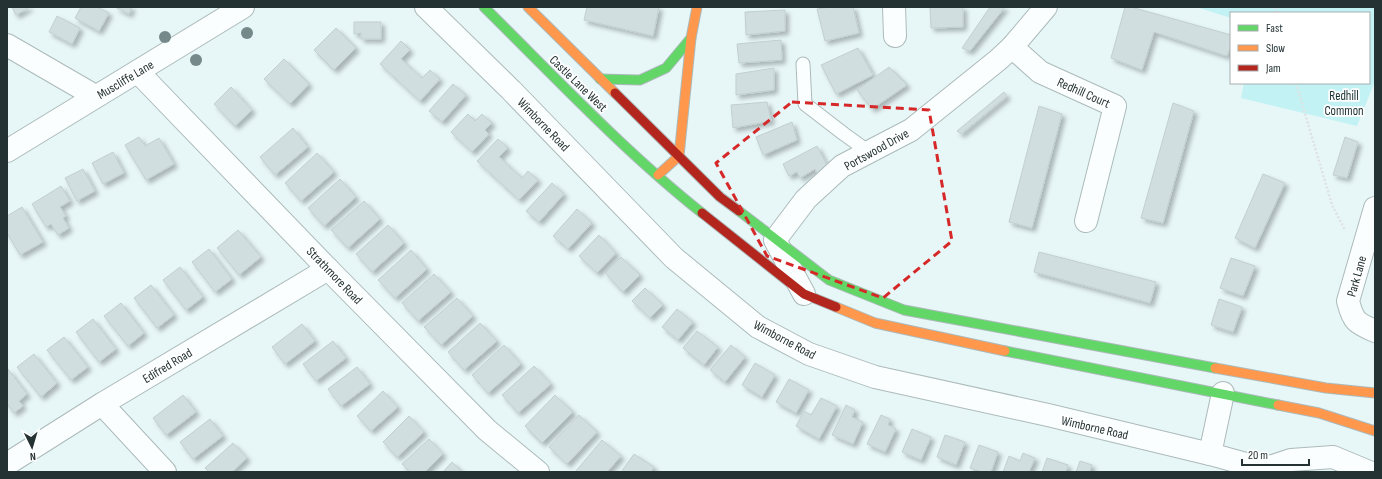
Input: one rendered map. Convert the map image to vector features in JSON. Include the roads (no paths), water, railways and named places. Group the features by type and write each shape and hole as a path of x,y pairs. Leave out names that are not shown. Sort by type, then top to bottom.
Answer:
{"main road":[{"name":"Castle Lane West","path":"484,7 628,149 658,176"},
{"name":"Castle Lane West","path":"528,7 679,156"},
{"path":"697,7 691,38 679,156 658,176 804,294 875,323 1049,360 1319,413 1375,431"},
{"path":"600,79 640,80 666,68 691,38"},
{"path":"679,156 720,197 829,280 904,310 1326,388 1375,393"}],"street":[{"name":"Muscliffe Lane","path":"7,151 243,7"},
{"name":"Wimborne Road","path":"426,7 511,90 674,258 762,330 809,354 875,376 1048,415 1210,454 1257,467 1273,466 1291,460 1333,456 1369,472"},
{"path":"894,7 895,36"},
{"name":"Portswood Drive","path":"775,240 806,199 842,166 911,130 1005,53 1046,7"},
{"path":"7,45 95,96"},
{"name":"Redhill Court","path":"1005,53 1040,72 1115,106 1086,221"},
{"name":"Strathmore Road","path":"138,72 487,430 538,472"},
{"name":"Park Lane","path":"1375,208 1348,301 1351,315 1361,325 1375,331"},
{"path":"775,240 804,294"},
{"name":"Edifred Road","path":"7,464 102,404 328,268"},
{"path":"1210,454 1223,393"},
{"path":"102,404 165,472"}],"lane":[{"path":"803,64 805,104 869,152"}],"park label":[{"name":"Redhill Common","path":"1344,102"}]}
